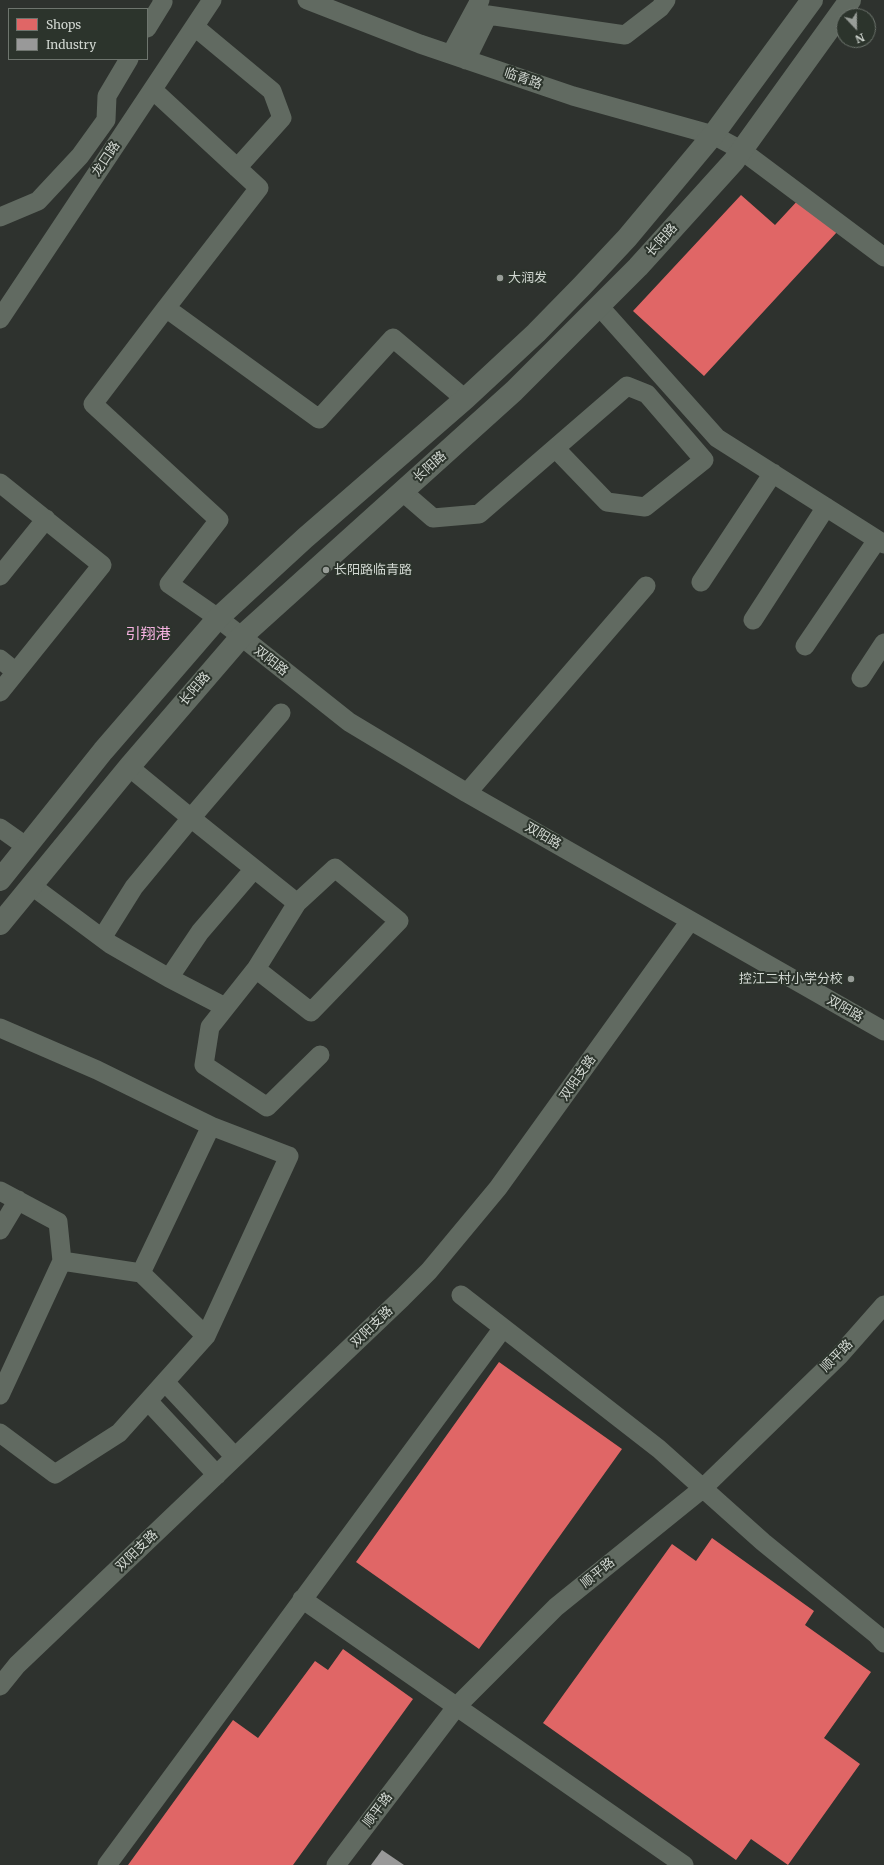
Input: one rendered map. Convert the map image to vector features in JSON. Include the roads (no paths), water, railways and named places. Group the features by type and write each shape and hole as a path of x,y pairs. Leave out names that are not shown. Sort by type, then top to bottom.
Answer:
{"main road":[{"name":"长阳路","path":"0,880 103,751 218,618 305,538 465,398 536,333 627,238 713,135 812,0"},
{"name":"长阳路","path":"0,924 129,767 241,637 514,391 599,306 728,167 850,0"}],"street":[{"path":"148,26 163,2 162,0"},
{"name":"龙口路","path":"0,319 212,0"},
{"name":"临青路","path":"307,0 459,57 573,96 713,135 741,150 884,257"},
{"path":"459,57 480,0"},
{"path":"459,57 488,15 625,35 660,8 666,0"},
{"path":"195,27 272,91 282,118 237,168"},
{"path":"0,217 38,202 80,156 106,120 106,96 128,60"},
{"path":"153,90 259,188 166,308 319,419 393,338 465,398"},
{"path":"599,306 717,438 881,542 805,646"},
{"name":"双阳路","path":"166,308 93,404 219,520 169,584 218,618 349,722 690,921 884,1031"},
{"path":"403,492 433,518 479,514 555,448 627,386 647,394 704,460 645,507 607,502 555,448"},
{"path":"701,582 773,473"},
{"path":"0,483 102,565 0,692"},
{"path":"754,620 826,507"},
{"path":"0,576 46,519"},
{"path":"467,792 646,586"},
{"path":"861,678 884,643"},
{"path":"0,659 16,672"},
{"path":"102,938 134,887 281,713"},
{"path":"129,767 297,903"},
{"path":"0,828 27,847"},
{"path":"256,969 311,1012 398,921 335,868 297,903 256,969 210,1027 204,1065 267,1107 320,1055"},
{"path":"169,978 200,932 254,869"},
{"path":"32,886 102,938 169,978 226,1008"},
{"name":"双阳支路","path":"0,1686 17,1665 402,1298 454,1241 503,1182 690,921"},
{"path":"0,1028 97,1070 210,1126 289,1156 206,1336 120,1433 55,1474 0,1433"},
{"path":"141,1273 210,1126"},
{"path":"0,1191 58,1222 62,1261 0,1395"},
{"path":"0,1230 18,1200"},
{"path":"62,1261 141,1273 206,1336"},
{"path":"461,1295 659,1449 763,1542 877,1635 884,1643"},
{"name":"顺平路","path":"336,1865 457,1706 556,1607 702,1489 838,1356 884,1305"},
{"path":"107,1865 503,1328"},
{"path":"165,1382 235,1457"},
{"path":"148,1401 217,1475"},
{"path":"302,1599 684,1865"}],"place":[{"name":"大润发","path":"500,278"},
{"name":"长阳路临青路","path":"326,570"},
{"name":"控江二村小学分校","path":"851,979"}],"district":[{"name":"引翔港","path":"148,635"}]}
